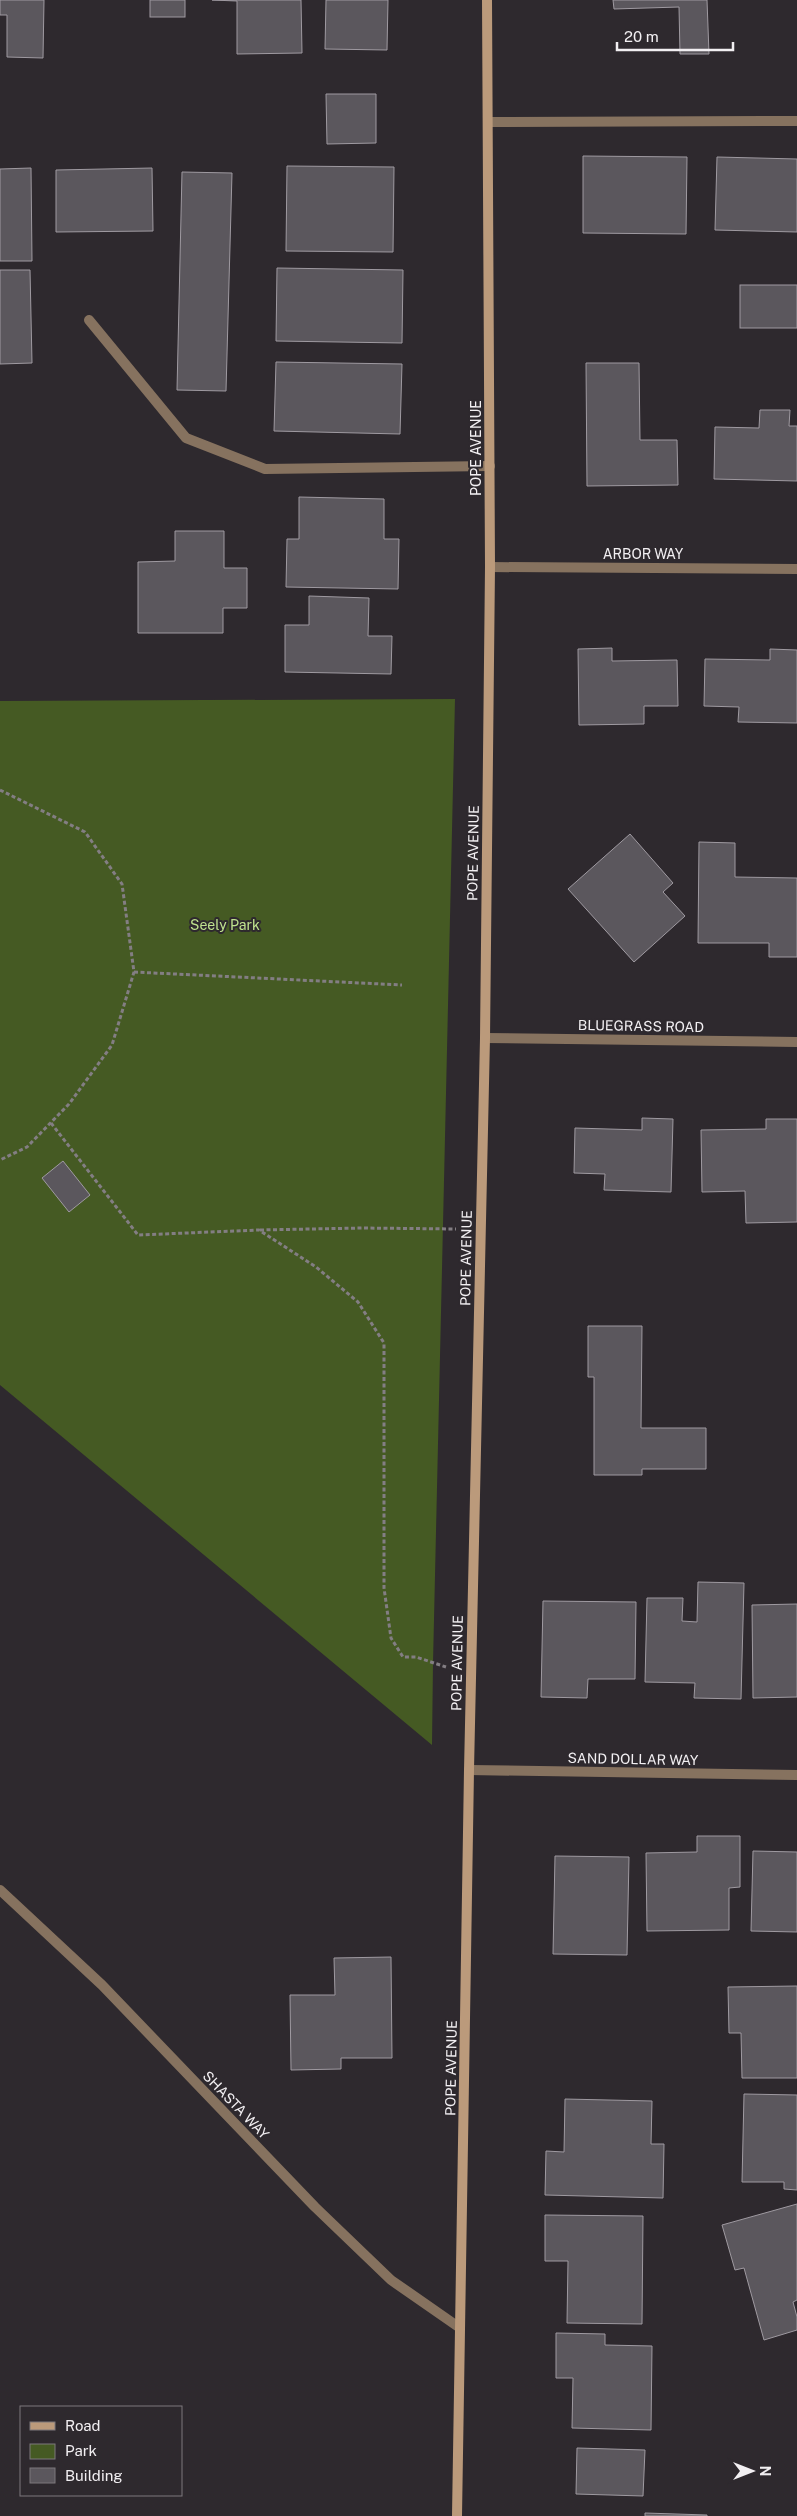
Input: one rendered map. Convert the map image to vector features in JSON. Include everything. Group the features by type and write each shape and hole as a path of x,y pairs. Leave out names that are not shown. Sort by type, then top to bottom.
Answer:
{"street":[{"name":"POPE AVENUE","path":"457,2516 469,1770 485,1038 490,567 487,0"},
{"path":"488,122 797,121"},
{"path":"89,320 186,438 264,469 490,466"},
{"name":"ARBOR WAY","path":"490,567 797,569"},
{"name":"BLUEGRASS ROAD","path":"485,1038 797,1042"},
{"name":"SAND DOLLAR WAY","path":"469,1770 797,1775"},
{"name":"SHASTA WAY","path":"0,1890 102,1984 315,2207 391,2280 460,2328"}],"path":[{"path":"0,790 85,832 122,884 134,972 112,1045 69,1104 27,1147 0,1160"},
{"path":"134,972 402,985"},
{"path":"50,1123 138,1235 362,1228 480,1230"},
{"path":"259,1230 316,1267 358,1302 384,1343 384,1588 391,1638 403,1657 416,1657 471,1675"}],"green space":[{"name":"Seely Park","path":"455,699 432,1745 0,1385 0,701"}],"building":[{"path":"0,0 44,0 43,58 7,57 7,15 0,15"},
{"path":"150,0 185,0 185,17 150,17"},
{"path":"212,0 301,0 302,53 237,54 237,1"},
{"path":"326,0 388,0 387,50 325,49"},
{"path":"613,0 707,0 709,54 680,54 679,7 614,9"},
{"path":"326,94 376,94 376,143 327,144"},
{"path":"583,156 687,157 686,234 583,233"},
{"path":"717,157 797,159 797,232 715,230"},
{"path":"287,166 394,167 393,252 286,251"},
{"path":"31,168 32,261 0,261 0,169"},
{"path":"152,168 153,231 56,232 56,170"},
{"path":"182,172 232,173 226,391 177,390"},
{"path":"277,268 403,270 402,343 276,341"},
{"path":"0,270 30,270 32,363 0,364"},
{"path":"740,285 797,285 797,328 740,328"},
{"path":"276,362 402,364 400,434 274,431"},
{"path":"586,363 639,363 640,440 677,440 678,485 587,486"},
{"path":"760,410 790,410 789,426 797,426 797,481 714,479 715,427 759,428"},
{"path":"299,497 384,499 384,539 399,539 398,589 286,587 287,539 299,539"},
{"path":"175,531 224,531 224,568 247,568 247,608 223,608 223,633 138,633 138,562 175,561"},
{"path":"309,596 369,598 368,636 392,636 391,674 285,672 285,625 309,625"},
{"path":"612,648 612,661 677,660 678,706 644,706 644,724 579,725 578,649"},
{"path":"770,649 797,650 797,723 738,722 739,707 704,706 705,659 770,660"},
{"path":"630,834 673,883 663,892 685,916 634,962 568,889"},
{"path":"699,842 735,843 735,877 797,878 797,957 769,957 769,943 698,943"},
{"path":"642,1118 673,1119 671,1192 604,1190 605,1174 574,1173 575,1128 642,1130"},
{"path":"766,1119 797,1119 797,1222 746,1223 745,1191 702,1192 701,1130 766,1129"},
{"path":"63,1161 90,1195 69,1212 42,1178"},
{"path":"588,1326 642,1326 641,1428 706,1428 706,1469 642,1469 642,1475 594,1475 594,1377 588,1377"},
{"path":"698,1582 744,1583 741,1699 694,1698 695,1683 645,1682 647,1598 683,1598 682,1621 697,1622"},
{"path":"543,1601 636,1602 635,1679 588,1679 587,1698 541,1697"},
{"path":"797,1604 797,1697 753,1698 752,1605"},
{"path":"697,1836 740,1836 740,1887 729,1888 729,1930 647,1931 646,1853 697,1852"},
{"path":"753,1851 797,1852 797,1932 751,1931"},
{"path":"555,1856 629,1857 627,1955 553,1954"},
{"path":"391,1957 392,2058 341,2058 341,2069 291,2070 290,1995 335,1995 334,1958"},
{"path":"797,1986 797,2078 742,2078 741,2033 729,2033 728,1987"},
{"path":"744,2094 797,2095 797,2190 784,2189 784,2182 742,2182"},
{"path":"565,2099 652,2101 651,2144 664,2144 663,2198 545,2195 546,2151 564,2152"},
{"path":"797,2204 797,2300 793,2302 797,2317 797,2330 764,2340 744,2268 735,2270 722,2225"},
{"path":"545,2215 643,2216 642,2324 567,2323 568,2261 545,2261"},
{"path":"556,2333 605,2334 605,2345 652,2346 651,2430 572,2428 573,2378 556,2378"},
{"path":"577,2448 645,2450 643,2496 576,2494"},
{"path":"645,2513 707,2515 707,2516 645,2516"}]}
